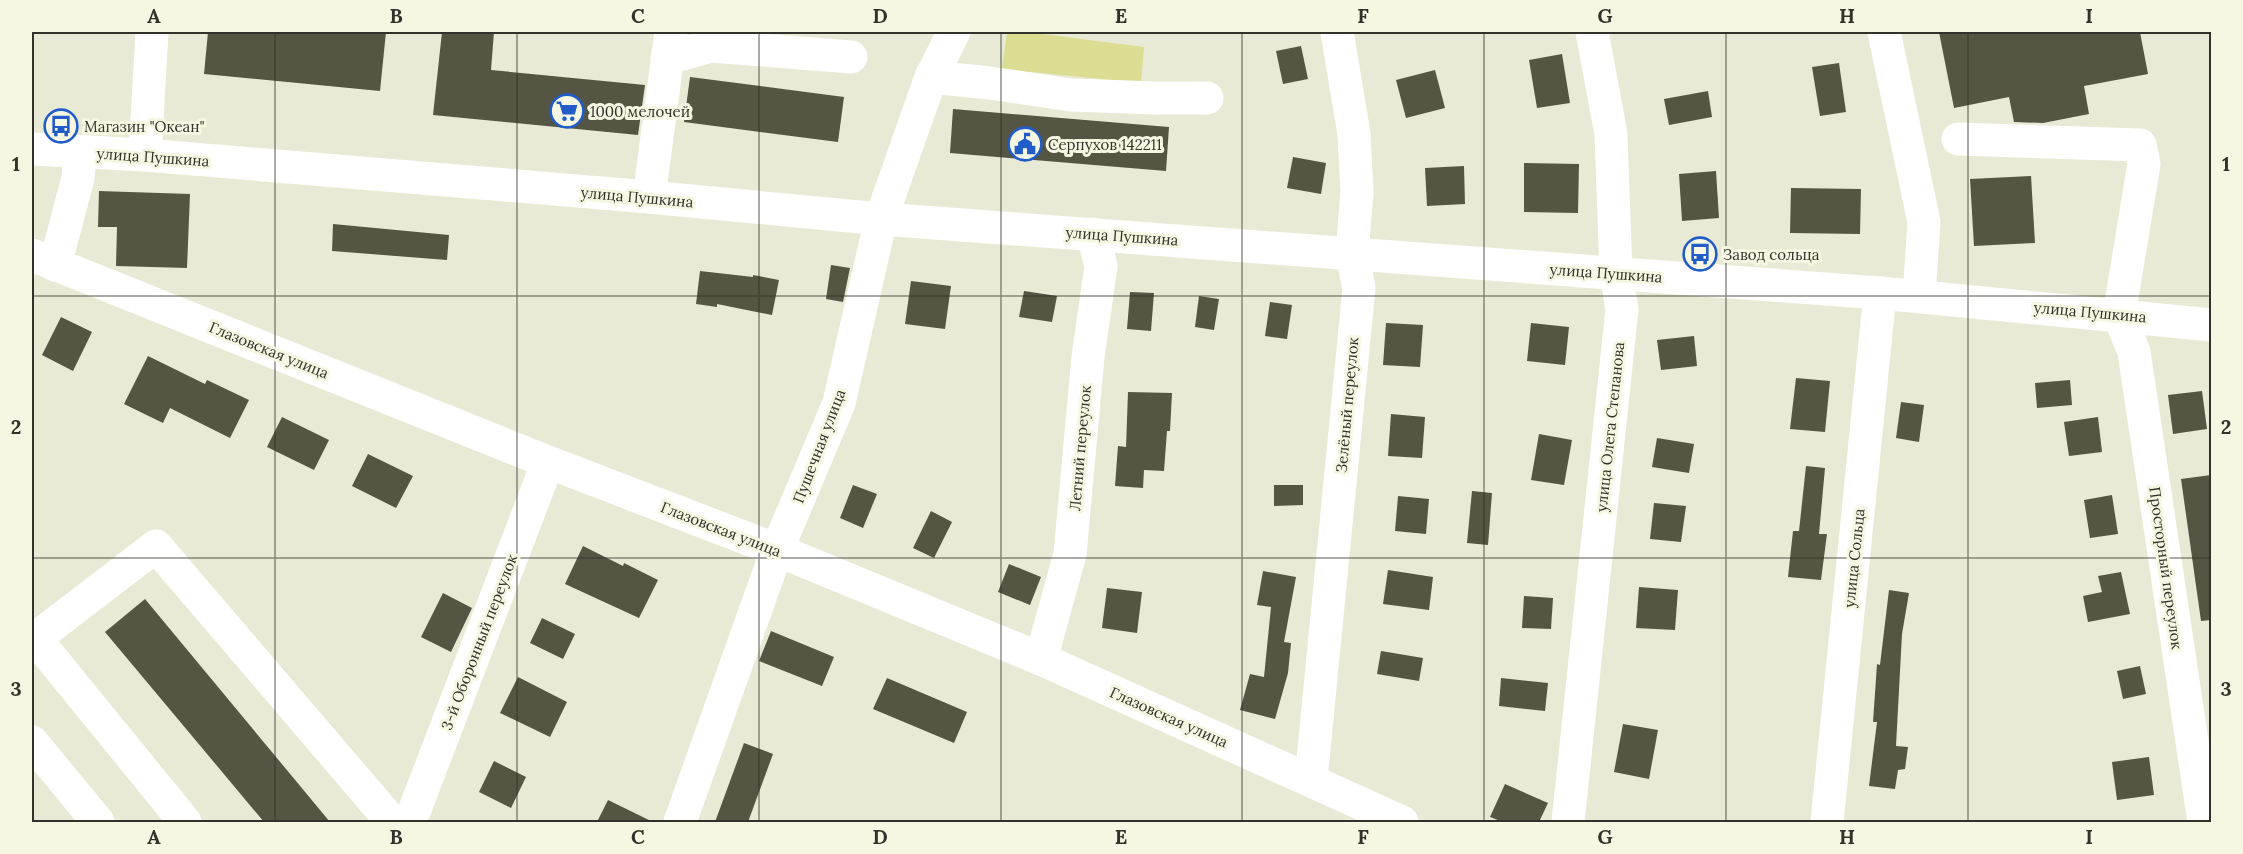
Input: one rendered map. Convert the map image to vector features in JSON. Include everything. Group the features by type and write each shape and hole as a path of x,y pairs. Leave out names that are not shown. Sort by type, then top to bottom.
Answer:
{"street":[{"path":"145,155 152,32"},
{"name":"Пушечная улица","path":"680,822 777,550 839,404 881,219 931,77 954,32"},
{"name":"Зелёный переулок","path":"1311,780 1359,288 1352,254 1357,192 1354,134 1337,32"},
{"name":"улица Олега Степанова","path":"1568,822 1622,309 1616,274 1611,134 1592,32"},
{"path":"1884,32 1924,222 1919,296"},
{"path":"649,197 666,46 711,46 851,57"},
{"path":"931,77 1071,95 1207,98"},
{"path":"1958,139 2140,145 2144,164 2119,315"},
{"name":"улица Пушкина","path":"32,149 145,155 649,197 881,219 1919,296 2211,325"},
{"path":"43,260 78,178 80,153"},
{"name":"Летний переулок","path":"1041,659 1070,554 1088,357 1101,266 1093,234"},
{"name":"Глазовская улица","path":"43,260 548,462 777,550 1041,659 1402,822"},
{"name":"улица Сольца","path":"1827,822 1880,293"},
{"name":"Просторный переулок","path":"2119,315 2134,352 2204,822"},
{"name":"3-й Оборонный переулок","path":"410,822 548,462"},
{"path":"185,822 33,640 156,546 392,822"},
{"path":"32,742 98,822"}],"green space":[{"path":"1007,32 1027,32 1144,47 1141,83 1002,69"}],"building":[{"path":"208,32 386,32 380,91 204,74"},
{"path":"442,32 494,32 491,70 645,85 638,135 433,115"},
{"path":"1939,32 2140,32 2148,74 2084,86 2089,114 2043,123 2014,122 2009,97 1954,108"},
{"path":"1301,46 1308,79 1283,84 1276,51"},
{"path":"1562,54 1570,103 1537,108 1529,60"},
{"path":"1839,63 1846,112 1820,116 1812,67"},
{"path":"1435,70 1445,108 1406,118 1396,80"},
{"path":"690,77 844,97 838,142 684,122"},
{"path":"1708,91 1712,117 1669,125 1664,99"},
{"path":"953,109 1169,127 1166,171 950,153"},
{"path":"1293,157 1326,163 1321,194 1287,188"},
{"path":"1524,163 1579,164 1578,213 1524,212"},
{"path":"1464,166 1465,204 1427,206 1425,168"},
{"path":"1716,171 1719,218 1682,221 1679,174"},
{"path":"2031,176 2035,243 1974,246 1970,179"},
{"path":"1791,188 1861,189 1860,234 1790,233"},
{"path":"99,191 190,194 187,268 116,266 117,227 98,227"},
{"path":"333,224 449,235 447,260 332,251"},
{"path":"831,265 850,268 843,302 826,299"},
{"path":"700,271 753,277 753,275 779,280 772,315 717,304 717,307 696,304"},
{"path":"911,281 951,286 945,329 905,324"},
{"path":"1024,291 1057,296 1052,322 1019,317"},
{"path":"1130,292 1154,293 1151,331 1127,329"},
{"path":"1199,296 1219,299 1214,330 1195,327"},
{"path":"1270,302 1292,305 1287,339 1265,336"},
{"path":"61,317 92,332 73,371 42,355"},
{"path":"1386,323 1423,325 1420,367 1383,365"},
{"path":"1531,323 1569,327 1565,365 1527,361"},
{"path":"1694,336 1697,366 1661,370 1657,340"},
{"path":"148,356 205,384 207,380 249,400 230,438 170,408 163,423 124,404"},
{"path":"1796,378 1830,381 1825,432 1790,429"},
{"path":"2070,380 2072,405 2037,408 2035,383"},
{"path":"2202,391 2207,429 2173,434 2168,395"},
{"path":"1128,392 1172,393 1170,431 1167,431 1164,471 1144,470 1143,488 1115,486 1118,446 1126,447"},
{"path":"1901,402 1924,405 1919,442 1896,438"},
{"path":"1391,414 1425,417 1422,458 1388,456"},
{"path":"282,417 329,440 314,470 267,447"},
{"path":"2098,417 2102,452 2069,456 2064,422"},
{"path":"1539,434 1572,440 1564,485 1531,480"},
{"path":"1657,438 1694,444 1689,473 1652,467"},
{"path":"368,454 413,476 396,508 352,486"},
{"path":"1806,466 1825,468 1819,534 1827,534 1821,580 1788,577 1793,531 1799,531"},
{"path":"2211,475 2211,620 2201,621 2181,479"},
{"path":"853,485 877,494 863,528 840,518"},
{"path":"1274,485 1303,485 1303,505 1274,506"},
{"path":"1472,491 1492,493 1488,545 1467,543"},
{"path":"2112,495 2118,534 2090,538 2084,500"},
{"path":"1398,496 1429,499 1426,534 1395,531"},
{"path":"1654,503 1686,506 1681,542 1650,539"},
{"path":"931,511 952,522 934,558 913,548"},
{"path":"583,546 658,580 639,618 565,584"},
{"path":"1009,564 1041,577 1030,605 998,592"},
{"path":"1388,570 1433,577 1429,610 1383,604"},
{"path":"1263,571 1296,577 1284,642 1291,643 1288,673 1275,719 1240,710 1250,674 1264,677 1271,607 1257,605"},
{"path":"2121,572 2130,614 2088,622 2083,596 2102,592 2098,576"},
{"path":"1639,587 1678,590 1675,630 1636,628"},
{"path":"1107,588 1142,592 1137,633 1102,628"},
{"path":"1889,590 1909,593 1902,634 1896,746 1908,747 1905,769 1898,770 1895,789 1869,786 1877,722 1873,722 1877,664 1880,665"},
{"path":"443,593 472,608 451,652 421,637"},
{"path":"1524,596 1553,598 1551,629 1522,628"},
{"path":"145,599 330,822 264,822 105,632"},
{"path":"542,618 575,634 563,659 530,643"},
{"path":"771,631 834,657 822,686 759,661"},
{"path":"1381,651 1423,658 1419,681 1377,674"},
{"path":"2140,666 2146,694 2123,699 2117,671"},
{"path":"518,677 567,702 550,737 500,713"},
{"path":"887,678 967,712 954,743 873,709"},
{"path":"1501,678 1548,683 1545,711 1499,706"},
{"path":"1623,724 1658,730 1649,779 1614,772"},
{"path":"744,743 773,754 748,822 715,822"},
{"path":"2149,757 2154,795 2117,800 2112,762"},
{"path":"494,761 526,777 511,808 479,792"},
{"path":"1505,784 1548,803 1539,822 1503,822 1490,817"},
{"path":"608,800 653,822 597,822"}],"place":[{"name":"1000 мелочей","path":"567,111"},
{"name":"Магазин \"Океан\"","path":"61,126"},
{"name":"Серпухов 142211","path":"1025,144"},
{"name":"Завод сольца","path":"1700,254"}]}
